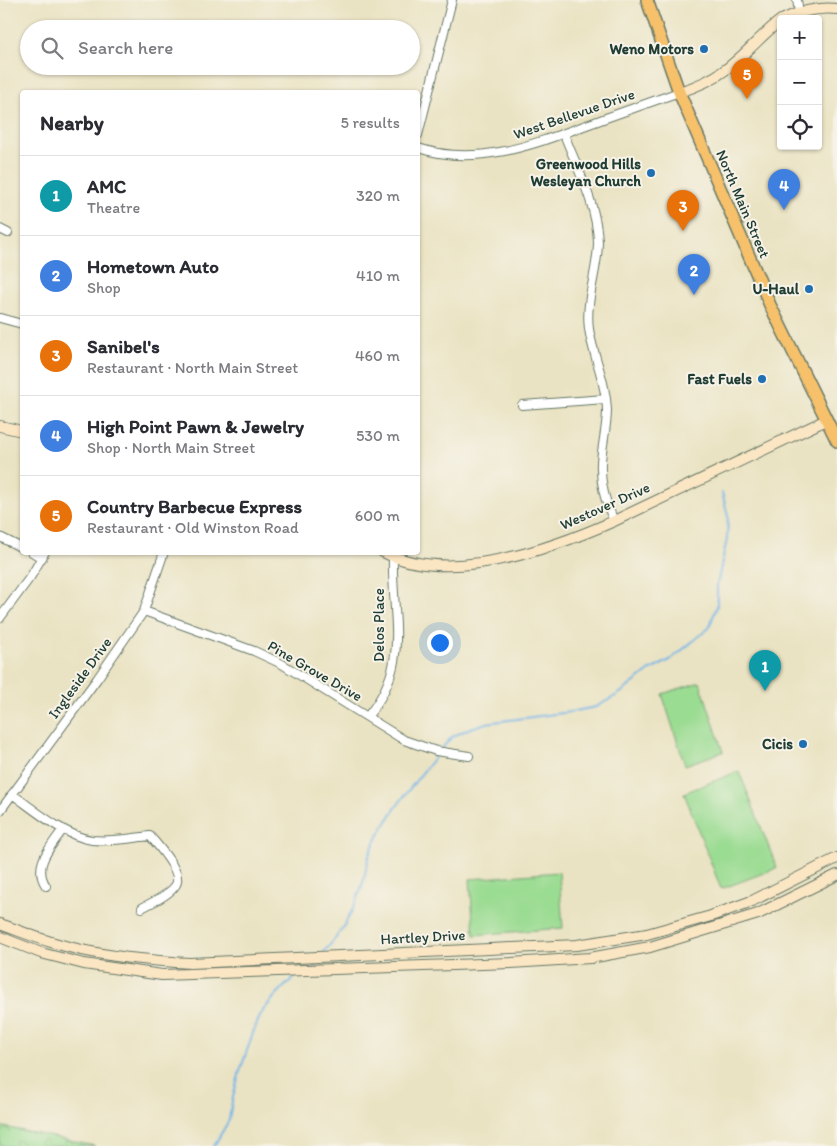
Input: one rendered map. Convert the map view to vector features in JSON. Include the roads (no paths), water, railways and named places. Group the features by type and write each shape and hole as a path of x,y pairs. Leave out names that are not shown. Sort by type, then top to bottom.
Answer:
{"main road":[{"name":"North Main Street","path":"647,0 680,92 770,305 837,441"}],"street":[{"path":"420,127 452,0"},
{"path":"797,0 799,12"},
{"path":"793,15 818,9 837,9"},
{"path":"680,92 693,88 725,71 761,36 777,24"},
{"name":"West Bellevue Drive","path":"420,148 446,154 494,153 534,145 680,92"},
{"path":"564,134 593,210 596,230 597,255 590,294 589,320 592,346 602,376 607,412 601,461 601,478 604,498 614,521"},
{"path":"0,229 8,233"},
{"path":"0,318 20,323"},
{"path":"522,405 606,399"},
{"name":"Westover Drive","path":"391,555 435,566 454,566 514,556 553,545 614,521 826,420"},
{"path":"0,426 20,431"},
{"path":"0,537 20,547"},
{"path":"0,618 31,576 43,555"},
{"name":"Ingleside Drive","path":"0,811 97,679 144,611 163,555"},
{"name":"Delos Place","path":"367,718 385,693 395,663 396,624 388,555"},
{"name":"Pine Grove Drive","path":"144,611 254,651 282,664 367,718 414,744 436,751 469,756"},
{"path":"12,794 63,829 91,840 114,841 150,836 174,868 178,881 169,891 142,908"},
{"path":"46,886 41,874 42,861 63,829"},
{"name":"Hartley Drive","path":"0,924 60,944 102,954 158,961 190,962 282,959 577,945 647,934 711,916 752,902 837,858"},
{"name":"Hartley Drive","path":"0,938 41,953 75,962 162,976 590,958 650,947 758,914 837,875"}],"waterway":[{"path":"441,749 452,737 486,723 596,707 619,694 649,671 670,660 709,628 717,606 717,585 727,539 728,516 722,493"},
{"path":"324,952 337,936 353,909 364,879 370,853 383,827 437,754"},
{"path":"214,1146 229,1120 240,1071 262,1012 297,974"}],"place":[{"name":"Weno Motors","path":"704,49"},
{"name":"Country Barbecue Express","path":"747,99"},
{"name":"Greenwood Hills Wesleyan Church","path":"651,173"},
{"name":"High Point Pawn & Jewelry","path":"784,210"},
{"name":"Sanibel's","path":"683,231"},
{"name":"U-Haul","path":"809,289"},
{"name":"Hometown Auto","path":"694,295"},
{"name":"Fast Fuels","path":"762,379"},
{"name":"AMC","path":"765,691"},
{"name":"Cicis","path":"803,744"}]}
